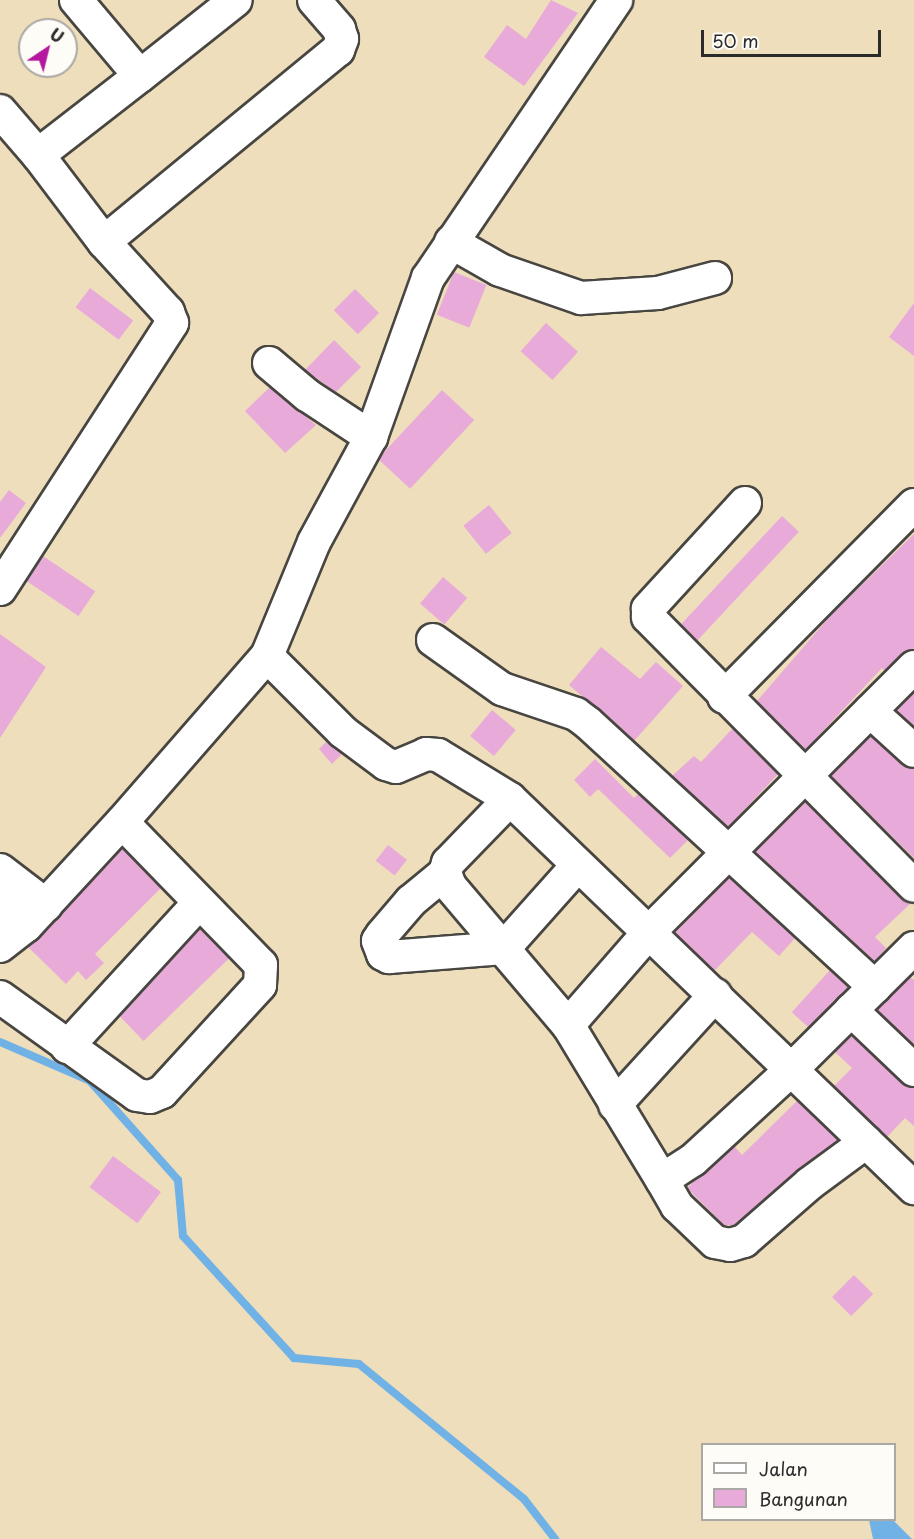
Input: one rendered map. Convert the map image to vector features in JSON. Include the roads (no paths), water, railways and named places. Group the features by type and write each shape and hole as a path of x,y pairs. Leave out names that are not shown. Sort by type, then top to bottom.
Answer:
{"street":[{"path":"76,0 140,76"},
{"path":"38,155 236,0"},
{"path":"104,242 338,50 342,39 339,29 314,0"},
{"path":"0,946 36,915 122,822 267,657 314,542 371,438 428,278 616,0"},
{"path":"0,111 38,155 104,242 168,312 172,323 0,589"},
{"path":"451,242 500,270 581,298 658,293 715,278"},
{"path":"269,363 307,395 371,438"},
{"path":"745,502 648,609 650,621 914,886"},
{"path":"724,697 914,505"},
{"path":"434,640 502,689 576,714 652,780 727,855 874,987"},
{"path":"267,657 343,732 386,764 396,767 426,754 438,755 510,799 577,866 650,931 914,1188"},
{"path":"568,1026 650,931 914,667"},
{"path":"870,711 914,751"},
{"path":"510,799 448,863 445,873 411,901 382,935 378,941 383,954 389,957 504,948 577,866"},
{"path":"0,997 137,1095 150,1097 162,1092 260,985 261,965 122,822"},
{"path":"0,870 36,915"},
{"path":"445,873 450,886 568,1026 677,1206 715,1242 730,1245 744,1241 809,1184 866,1142"},
{"path":"67,1047 199,903"},
{"path":"0,905 36,915"},
{"path":"662,1180 693,1160 791,1070 914,948"},
{"path":"615,1105 715,995"},
{"path":"851,1010 914,1070"}],"water":[{"path":"869,1521 894,1521 912,1539 873,1539"}],"waterway":[{"path":"0,1042 90,1081 178,1180 183,1236 294,1358 359,1364 524,1499 555,1539"}]}
